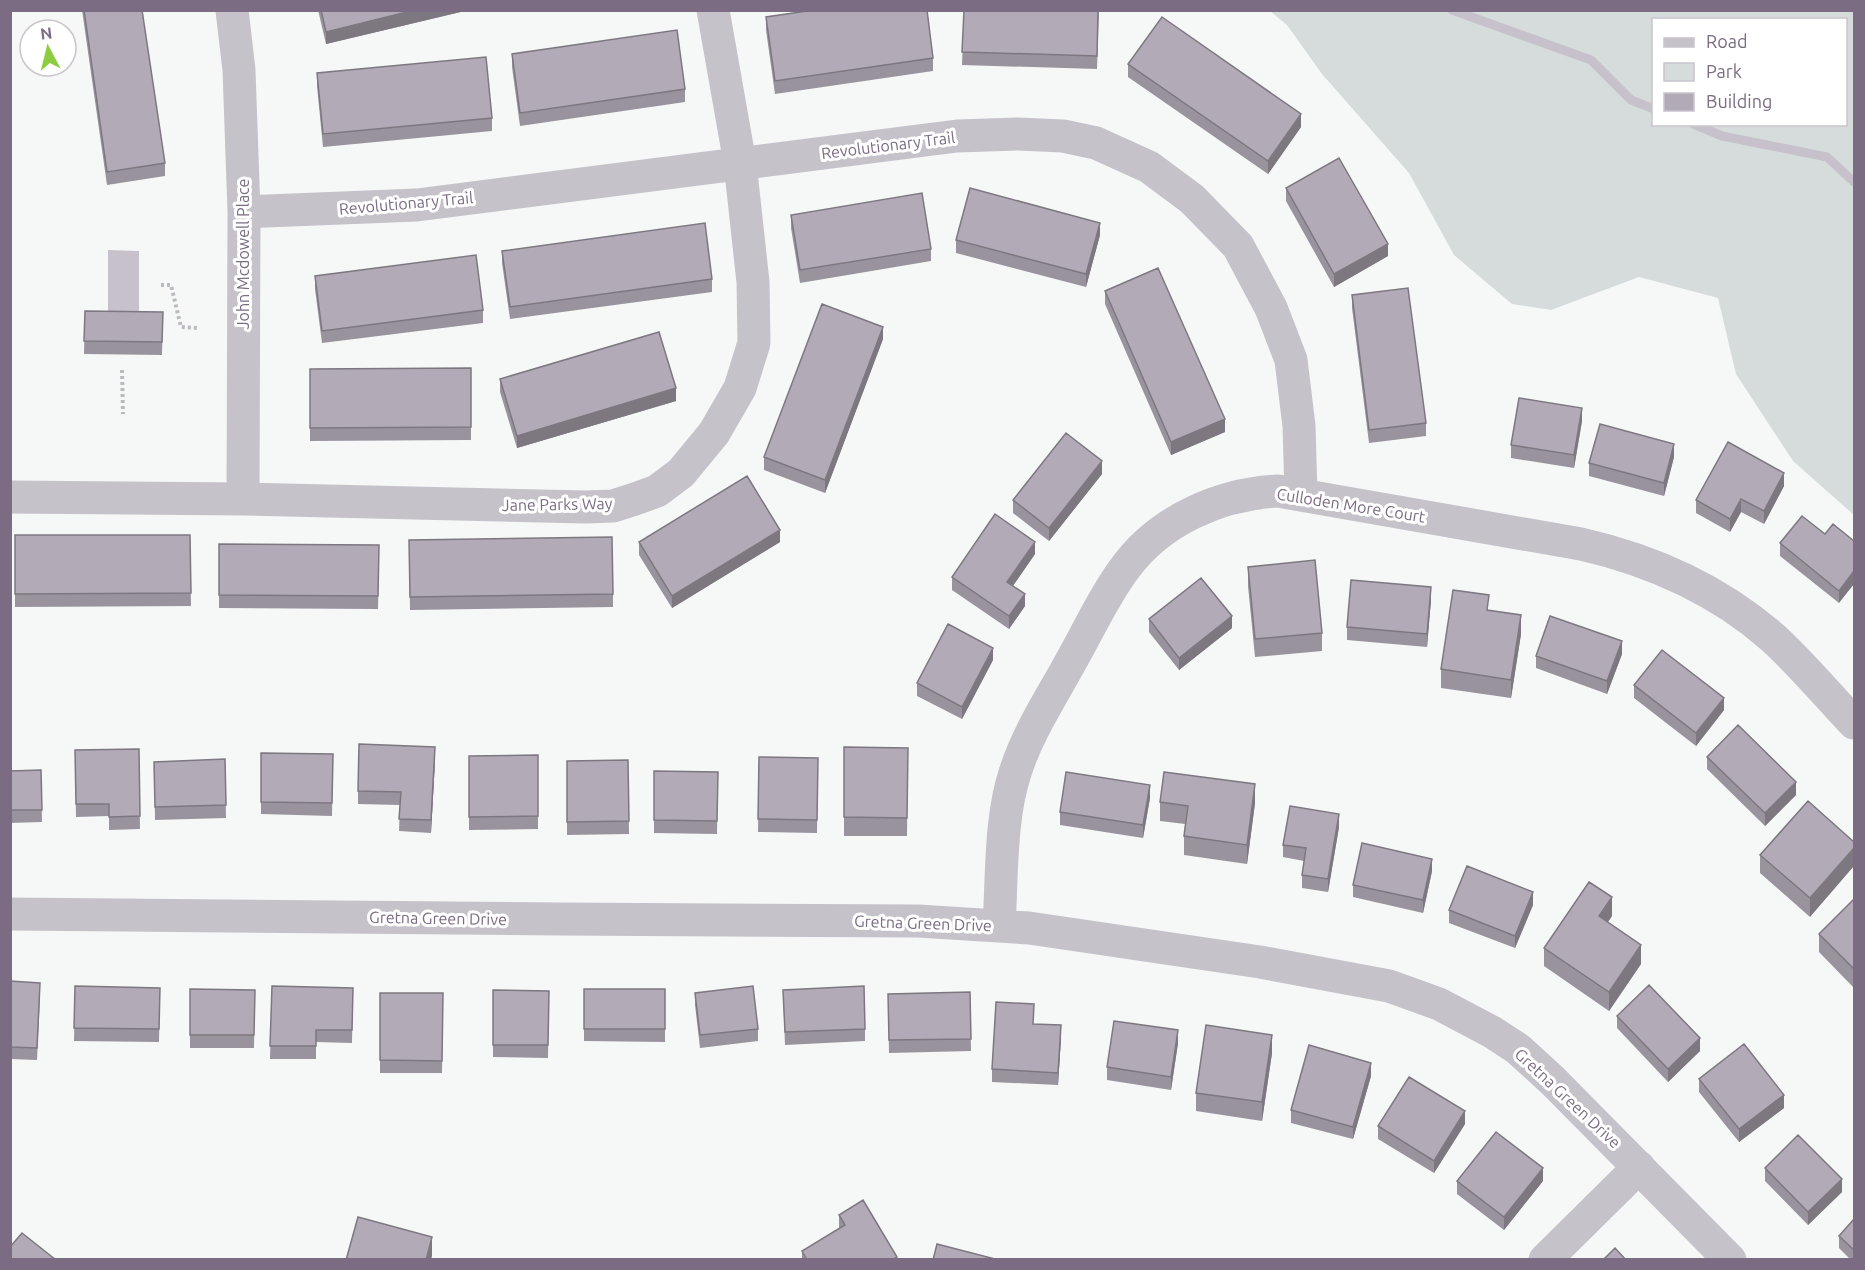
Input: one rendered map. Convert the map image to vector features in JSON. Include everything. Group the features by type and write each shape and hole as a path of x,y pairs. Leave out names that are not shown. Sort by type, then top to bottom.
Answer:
{"street":[{"name":"John Mcdowell Place","path":"232,10 239,70 244,212 243,499"},
{"name":"Jane Parks Way","path":"10,497 243,499 586,507 614,506 657,491 681,473 714,433 740,388 754,343 753,282 740,163 713,10"},
{"name":"Revolutionary Trail","path":"244,212 417,205 957,136 1018,134 1063,136 1096,143 1149,167 1192,199 1238,246 1271,308 1291,360 1299,426 1301,495"},
{"name":"Culloden More Court","path":"999,926 1006,810 1015,772 1036,725 1126,566 1153,538 1197,510 1237,496 1278,491 1617,552 1701,587 1751,620 1774,640 1854,723"},
{"name":"Gretna Green Drive","path":"10,914 918,921 1029,928 1260,962 1389,986 1439,1004 1492,1032 1518,1049 1553,1080 1730,1260"},
{"path":"1545,1260 1639,1167"}],"path":[{"path":"161,285 171,285 181,327 197,328"},
{"path":"122,370 123,414"}],"green space":[{"path":"1270,11 1854,11 1854,515 1793,461 1736,374 1718,298 1639,277 1551,310 1512,304 1454,255 1409,173 1322,74 1287,25"}],"shaded area":[{"path":"108,250 139,251 139,314 108,314"}],"building":[{"path":"84,10 142,10 165,163 107,172"},
{"path":"321,10 415,10 326,32"},
{"path":"814,10 927,10 933,58 775,81 766,17"},
{"path":"964,10 1098,10 1097,56 962,52"},
{"path":"1162,17 1301,114 1268,161 1128,64"},
{"path":"677,30 685,89 520,113 512,54"},
{"path":"486,57 492,118 323,134 317,73"},
{"path":"1339,158 1388,244 1334,274 1286,188"},
{"path":"970,188 1100,223 1086,274 956,240"},
{"path":"922,193 931,249 800,270 791,215"},
{"path":"705,223 712,279 510,307 502,251"},
{"path":"476,255 483,310 322,331 315,276"},
{"path":"1158,268 1225,419 1171,442 1105,291"},
{"path":"1408,288 1426,423 1369,430 1352,295"},
{"path":"822,304 883,327 825,480 764,457"},
{"path":"85,311 163,312 162,342 84,341"},
{"path":"659,332 676,388 517,436 500,379"},
{"path":"471,368 471,427 310,428 310,369"},
{"path":"1519,398 1582,408 1574,455 1511,445"},
{"path":"1600,424 1674,444 1664,483 1589,463"},
{"path":"1066,433 1102,461 1049,528 1013,500"},
{"path":"1728,442 1784,473 1764,511 1741,499 1730,519 1696,500"},
{"path":"747,476 780,530 672,596 639,542"},
{"path":"995,514 1035,542 1007,582 1025,594 1009,616 952,577"},
{"path":"1802,516 1825,534 1833,524 1854,541 1854,571 1839,591 1780,543"},
{"path":"15,535 190,535 191,593 15,594"},
{"path":"612,537 613,594 410,597 409,540"},
{"path":"219,544 379,545 378,596 219,595"},
{"path":"1315,560 1322,633 1255,639 1248,567"},
{"path":"1201,578 1232,616 1179,658 1149,619"},
{"path":"1351,580 1431,587 1427,634 1347,627"},
{"path":"1453,590 1489,595 1487,610 1521,615 1511,680 1441,669"},
{"path":"1550,616 1622,641 1607,681 1536,656"},
{"path":"948,624 993,648 962,707 917,683"},
{"path":"1662,650 1724,698 1696,733 1634,685"},
{"path":"1738,725 1796,782 1765,813 1707,757"},
{"path":"359,744 435,747 431,820 399,819 401,792 358,791"},
{"path":"844,747 908,748 907,818 844,817"},
{"path":"139,749 140,816 109,817 109,804 76,804 75,750"},
{"path":"261,753 333,754 332,803 261,802"},
{"path":"538,755 538,816 469,817 469,756"},
{"path":"759,757 818,758 817,820 758,819"},
{"path":"225,759 226,805 155,807 154,762"},
{"path":"628,760 629,821 567,822 567,761"},
{"path":"41,770 42,810 10,810 10,771"},
{"path":"654,771 718,772 717,821 654,820"},
{"path":"1066,772 1150,785 1143,825 1060,812"},
{"path":"1164,772 1255,784 1247,845 1184,836 1188,806 1160,802"},
{"path":"1808,801 1854,842 1854,848 1810,898 1760,855"},
{"path":"1290,806 1339,814 1328,879 1302,875 1306,848 1283,845"},
{"path":"1362,843 1432,859 1423,900 1353,885"},
{"path":"1467,866 1533,892 1515,936 1449,910"},
{"path":"1589,882 1612,897 1599,916 1641,945 1609,992 1544,948"},
{"path":"1854,899 1854,969 1819,934"},
{"path":"10,981 40,983 37,1048 10,1047"},
{"path":"1649,985 1700,1038 1668,1069 1617,1016"},
{"path":"75,986 160,988 159,1029 74,1028"},
{"path":"272,986 353,988 352,1030 316,1030 316,1046 270,1046"},
{"path":"753,986 758,1029 700,1035 695,993"},
{"path":"864,986 865,1029 785,1032 783,990"},
{"path":"190,989 255,990 254,1035 190,1035"},
{"path":"584,989 665,989 665,1029 584,1029"},
{"path":"493,990 549,991 548,1045 493,1045"},
{"path":"970,992 971,1039 889,1040 888,994"},
{"path":"380,993 443,993 442,1061 380,1060"},
{"path":"996,1002 1034,1004 1033,1024 1061,1025 1058,1073 992,1069"},
{"path":"1114,1021 1178,1030 1171,1077 1107,1067"},
{"path":"1206,1025 1272,1035 1262,1102 1196,1093"},
{"path":"1744,1044 1784,1095 1739,1129 1699,1079"},
{"path":"1309,1045 1371,1063 1353,1127 1291,1110"},
{"path":"1409,1077 1465,1111 1434,1161 1378,1126"},
{"path":"1496,1132 1543,1168 1504,1217 1457,1181"},
{"path":"1798,1135 1842,1179 1808,1212 1765,1168"},
{"path":"863,1200 897,1257 892,1260 807,1260 802,1251 845,1225 839,1215"},
{"path":"358,1217 432,1237 426,1260 346,1260"},
{"path":"1854,1219 1854,1250 1839,1236"},
{"path":"22,1233 56,1260 10,1260 10,1247"},
{"path":"937,1244 995,1259 933,1260"},
{"path":"1615,1248 1626,1260 1603,1260"}],"waterway":[{"path":"1452,10 1591,60 1631,100 1652,108"},
{"path":"1698,126 1722,136 1827,157 1854,182"}]}
